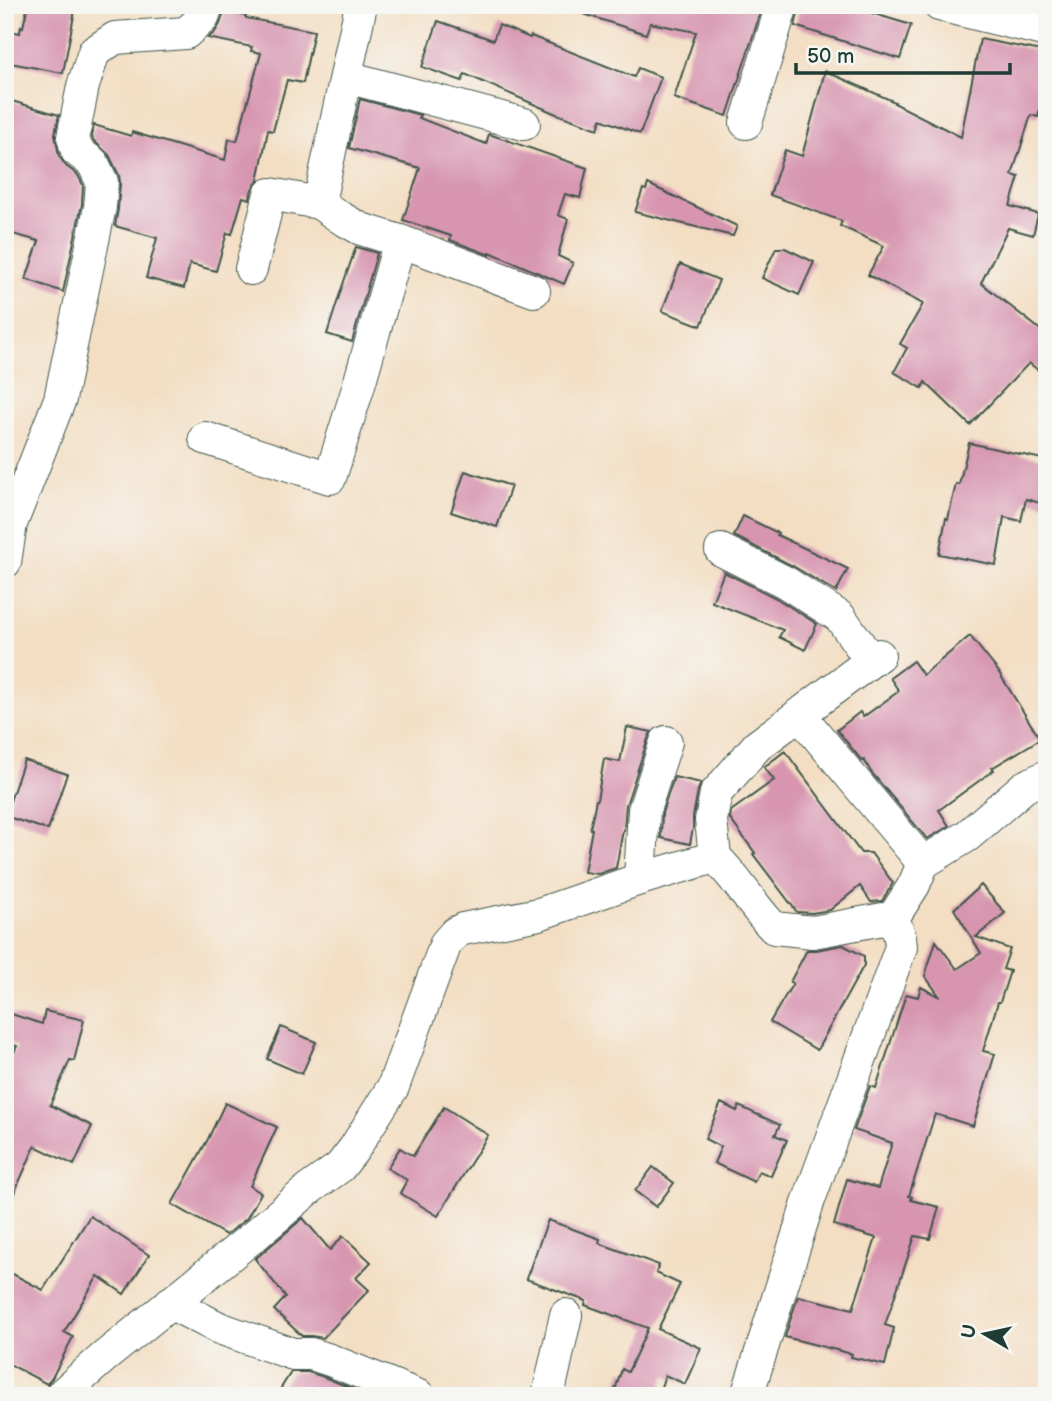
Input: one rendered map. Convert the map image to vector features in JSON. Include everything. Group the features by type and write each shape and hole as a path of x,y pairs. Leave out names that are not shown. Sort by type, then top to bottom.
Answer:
{"street":[{"path":"5,562 10,524 60,399 100,207 102,182 93,163 77,151 73,137 83,86 94,52 115,38 186,33 203,18 207,5"},
{"path":"320,203 361,5"},
{"path":"746,122 782,5"},
{"path":"939,5 1047,31"},
{"path":"347,76 524,124"},
{"path":"251,269 270,194 320,203 361,229 534,291"},
{"path":"205,438 330,478 400,242"},
{"path":"721,550 785,582 840,617 875,658 757,747 716,793 711,820 715,857 774,928 814,932 883,919 896,926 901,947 809,1200 747,1396"},
{"path":"799,714 923,863"},
{"path":"640,879 644,810 666,742"},
{"path":"891,921 914,885 923,863 967,836 1024,787 1047,776"},
{"path":"60,1396 309,1189 340,1167 394,1087 446,943 455,933 463,929 539,914 640,879 715,857"},
{"path":"170,1303 219,1328 293,1354 310,1354 330,1360 419,1396"},
{"path":"548,1396 566,1315"}],"building":[{"path":"28,5 76,5 63,73 5,62 5,30 20,33"},
{"path":"572,5 763,5 727,116 674,98 696,32 650,23 646,34 571,10"},
{"path":"800,5 845,5 911,25 900,59 795,26"},
{"path":"224,12 314,31 303,83 287,80 273,131 268,130 258,181 252,189 250,199 243,197 232,234 227,233 216,271 190,264 184,288 146,278 157,238 115,226 119,175 109,155 92,136 94,125 131,136 132,132 225,160 229,139 237,141 261,53 251,51 252,47 208,38 220,24"},
{"path":"438,21 493,40 499,25 634,77 638,68 661,77 640,134 601,119 598,129 465,74 462,81 422,67"},
{"path":"980,39 1047,52 1047,74 1038,117 1031,115 1012,175 1019,177 1010,206 1038,214 1033,235 1008,228 981,283 1047,335 1047,377 1029,363 970,425 925,382 922,388 894,372 907,348 900,344 923,304 868,275 884,246 840,226 842,221 770,195 785,150 802,156 825,71 895,102 961,137"},
{"path":"5,99 59,115 55,134 59,156 66,166 78,175 83,185 82,204 63,292 26,279 39,241 5,232"},
{"path":"360,99 420,115 419,118 486,144 489,134 587,168 580,198 565,194 558,215 568,219 558,256 573,263 564,284 490,252 490,255 450,240 451,236 403,220 420,168 349,148"},
{"path":"648,184 737,226 733,236 635,212 643,189 646,190"},
{"path":"356,247 377,253 352,342 327,334"},
{"path":"776,248 785,248 814,262 799,295 762,278"},
{"path":"680,264 719,280 701,326 662,311"},
{"path":"969,443 1047,460 1047,505 1026,499 1021,521 1004,517 996,565 939,554 946,518 948,519 956,484 959,485"},
{"path":"465,471 511,486 497,527 451,512"},
{"path":"743,516 848,569 836,592 734,536"},
{"path":"724,572 776,598 817,624 805,650 779,637 783,630 712,602"},
{"path":"970,636 998,671 1040,739 992,768 994,770 939,810 949,826 927,839 837,730 860,712 863,717 899,691 890,678 913,661 923,675"},
{"path":"627,727 652,732 626,805 616,868 598,874 584,872 604,759 620,762"},
{"path":"785,751 861,853 871,853 893,883 882,901 871,902 860,886 830,910 797,912 730,819 731,811 774,780 764,767"},
{"path":"24,760 67,774 48,830 5,816"},
{"path":"674,777 701,783 690,844 661,838 662,813"},
{"path":"981,885 1005,913 976,937 1010,949 1003,969 1010,971 983,1051 995,1054 973,1126 935,1114 909,1196 912,1197 911,1200 939,1207 930,1239 915,1236 885,1325 894,1328 885,1365 785,1337 798,1296 853,1309 876,1238 834,1225 847,1179 878,1188 892,1143 854,1130 870,1086 876,1088 906,994 918,997 921,987 940,997 925,976 936,941 957,969 981,953 954,909"},
{"path":"843,945 864,956 864,965 817,1050 770,1022 793,983 790,982 807,950"},
{"path":"45,1011 84,1020 74,1061 70,1060 50,1105 92,1126 74,1165 35,1146 5,1214 5,1071 17,1046 5,1042 5,1012 42,1024"},
{"path":"281,1027 316,1042 302,1074 267,1059"},
{"path":"225,1103 277,1127 250,1186 261,1193 247,1218 226,1235 172,1204"},
{"path":"721,1103 737,1111 739,1106 780,1125 775,1135 787,1140 771,1176 759,1171 754,1182 714,1163 721,1147 705,1139"},
{"path":"444,1107 488,1135 438,1216 400,1193 407,1180 387,1168 400,1148 413,1156"},
{"path":"653,1167 674,1183 656,1207 635,1191"},
{"path":"90,1216 149,1255 124,1294 98,1276 64,1332 73,1337 47,1384 5,1362 5,1270 43,1290"},
{"path":"303,1218 330,1250 343,1236 371,1262 356,1278 369,1290 323,1338 302,1336 274,1310 286,1297 255,1259"},
{"path":"548,1220 600,1239 599,1243 659,1265 656,1273 680,1284 658,1329 701,1348 685,1384 665,1375 658,1396 613,1396 622,1369 628,1372 648,1328 585,1305 586,1301 526,1279"},
{"path":"291,1372 308,1372 324,1377 365,1396 276,1396"}]}
